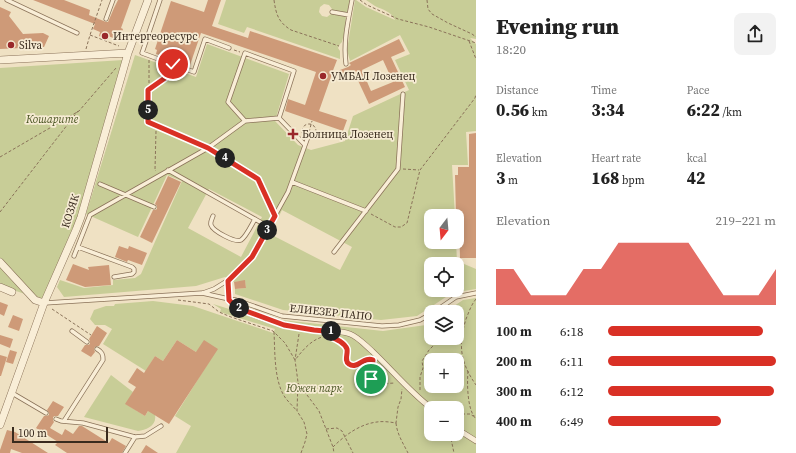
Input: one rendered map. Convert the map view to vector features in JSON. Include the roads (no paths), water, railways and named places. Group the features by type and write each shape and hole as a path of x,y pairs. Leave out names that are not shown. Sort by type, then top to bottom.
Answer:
{"street":[{"name":"КОЗЯК","path":"0,425 44,303 81,217 128,53 148,0"},
{"path":"0,60 128,53"},
{"path":"0,262 35,300 44,303"},
{"path":"0,287 12,292"},
{"path":"229,300 235,306 271,321 300,328 350,334 379,358 401,383 424,402"},
{"path":"464,433 476,441"}],"lane":[{"path":"7,0 77,33"},
{"path":"106,19 113,0"},
{"path":"160,0 142,54 194,72 205,39 229,48"},
{"path":"346,64 344,48 352,0"},
{"path":"332,12 349,15"},
{"path":"245,122 228,102 244,53 294,71 279,118"},
{"path":"173,64 165,78 148,90 148,122 208,148 258,179 275,216"},
{"path":"334,252 398,169 403,94"},
{"path":"74,256 90,215 208,148 245,122 279,118"},
{"path":"279,118 305,145"},
{"path":"202,293 214,289 228,281 252,257 288,192 308,137"},
{"path":"168,170 269,227"},
{"path":"292,182 366,211"},
{"path":"100,184 154,207"},
{"path":"213,216 211,221 214,229 233,240 238,241 243,238 255,219"},
{"path":"78,247 134,269 132,274 114,277"},
{"path":"228,281 229,300"},
{"name":"ЕЛИЕЗЕР ПАПО","path":"44,303 202,293 229,300 236,300 282,316 382,326 399,325 424,318"},
{"path":"445,305 456,298 476,293"},
{"path":"72,331 87,342"},
{"path":"64,421 103,360 101,351 97,349"},
{"path":"12,393 46,413"},
{"path":"56,419 60,421 83,423 135,437 145,436 161,426"},
{"path":"124,453 135,437"}],"place":[{"name":"Интергеоресурс","path":"105,36"},
{"name":"Silva","path":"11,45"},
{"name":"УМБАЛ Лозенец","path":"323,76"},
{"name":"Болница Лозенец","path":"293,134"}],"park label":[{"name":"Кошарите","path":"52,119"},
{"name":"Южен парк","path":"314,388"}]}
